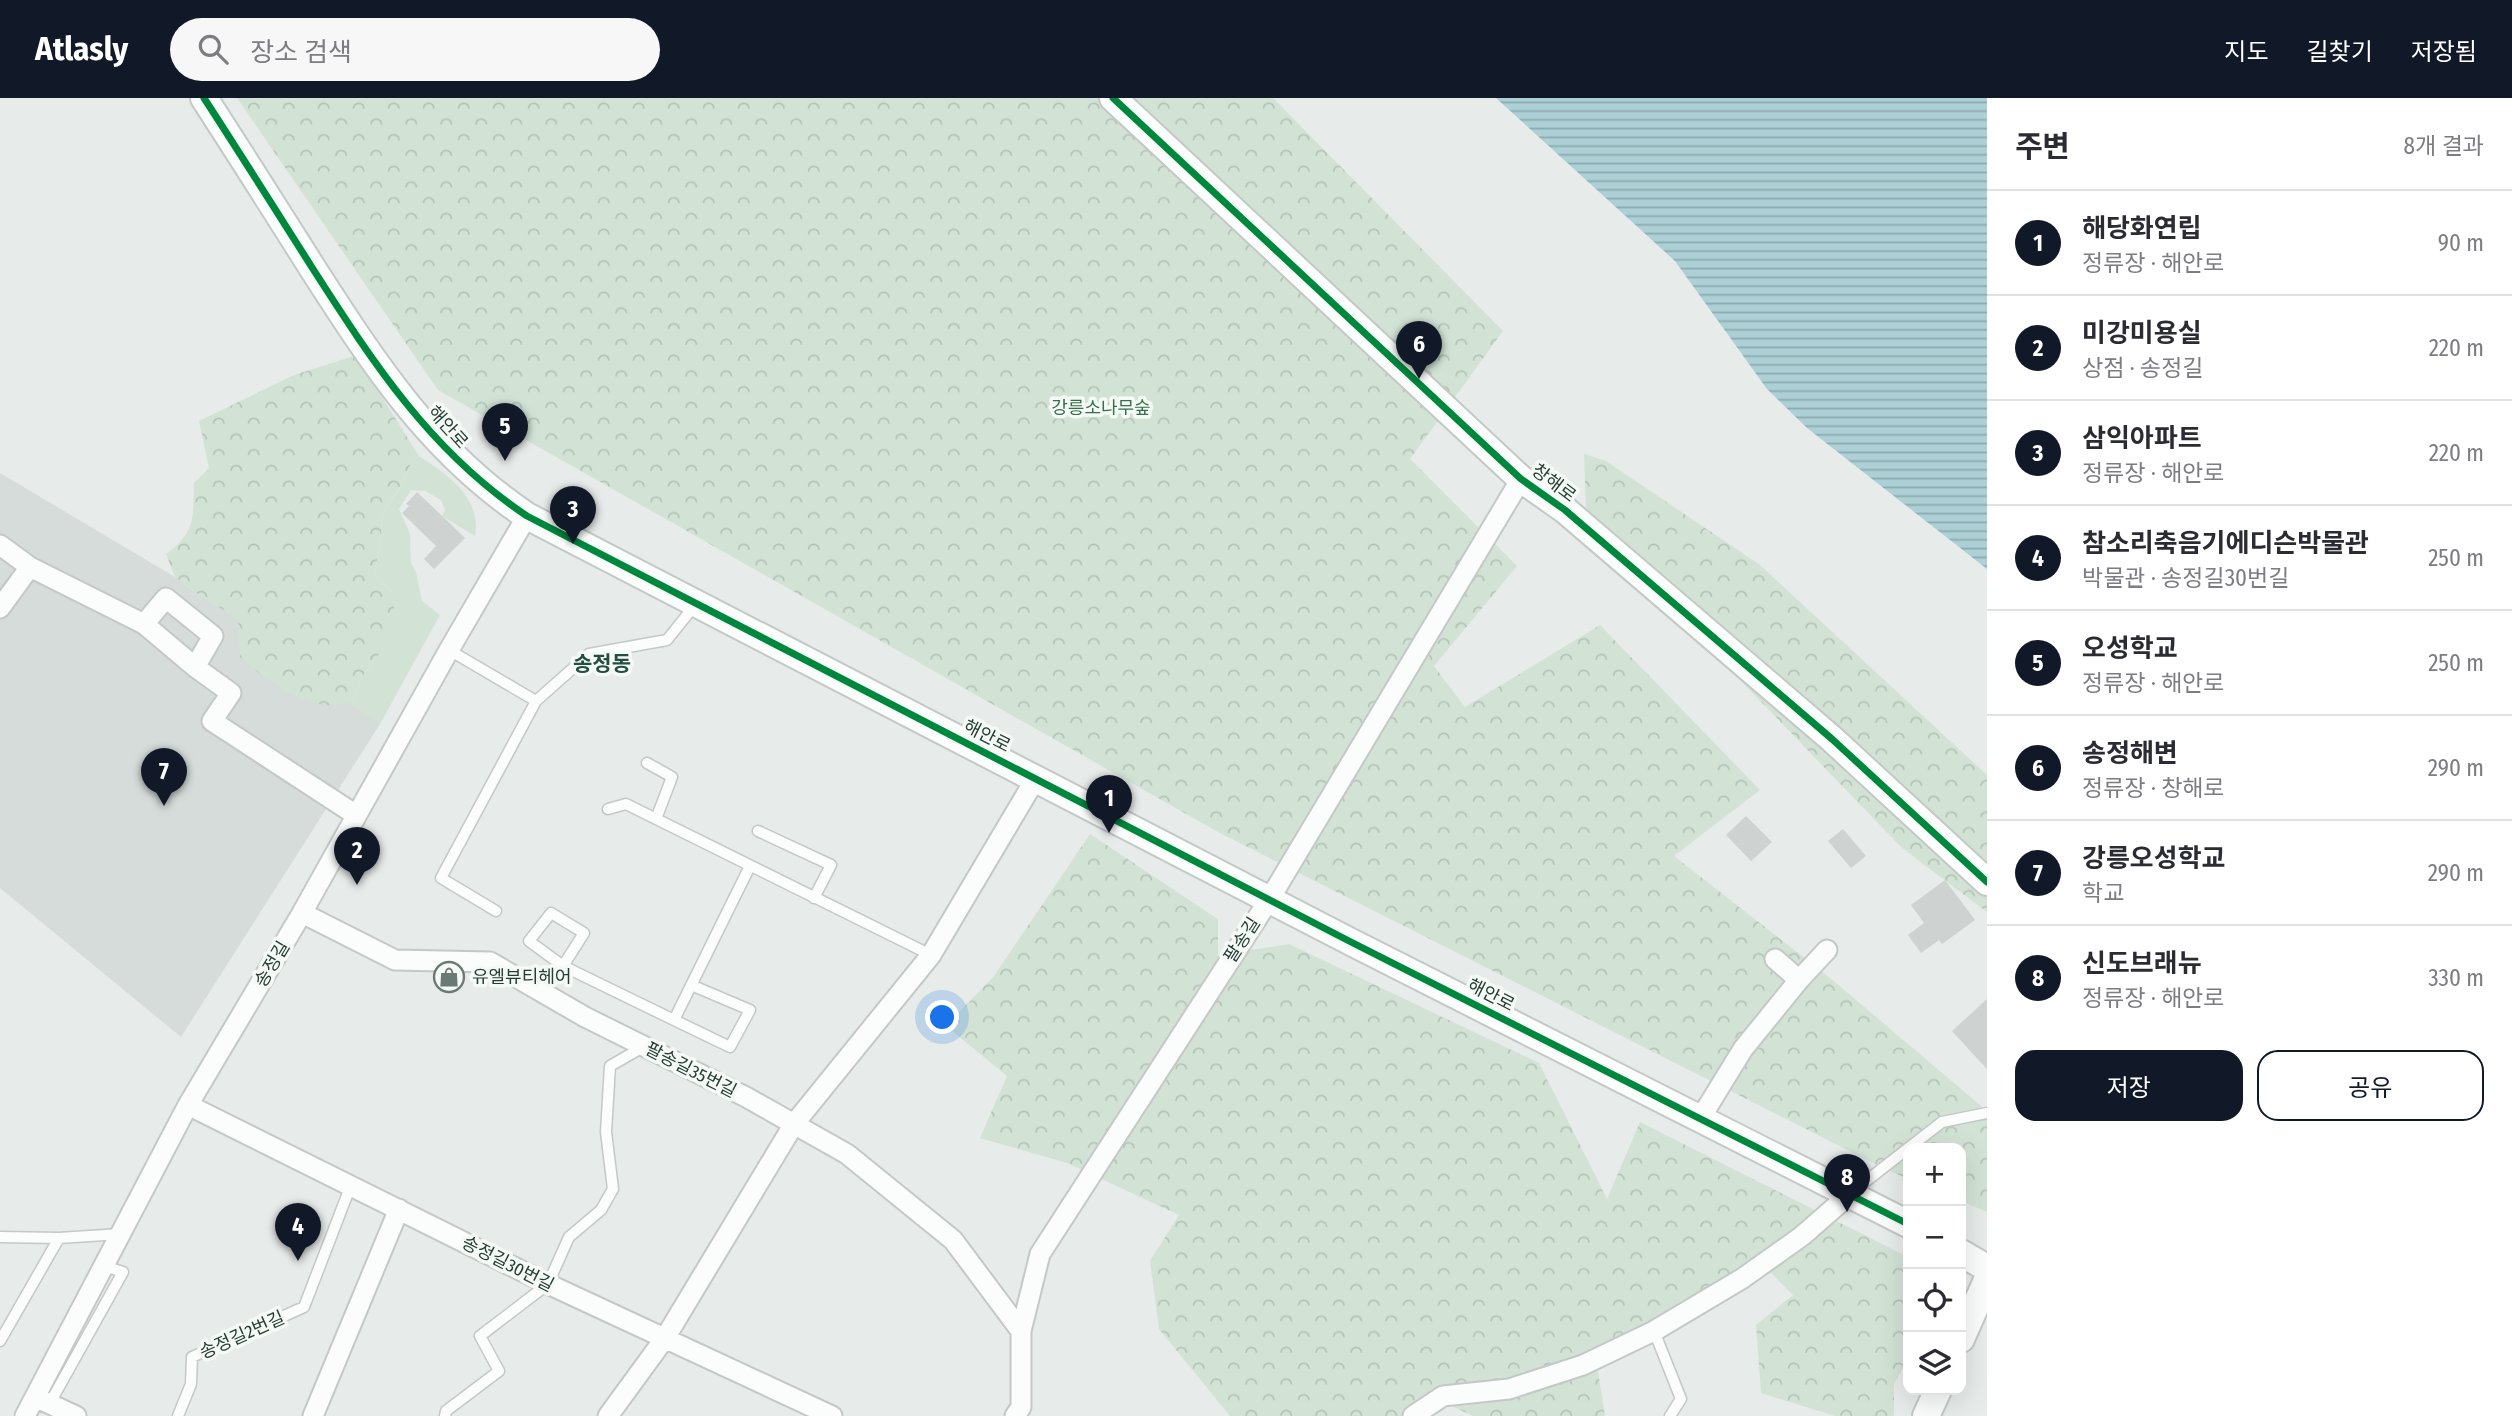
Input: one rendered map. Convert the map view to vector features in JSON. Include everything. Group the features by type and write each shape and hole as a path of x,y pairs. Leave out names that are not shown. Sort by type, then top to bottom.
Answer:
{"street":[{"name":"해안로","path":"204,98 354,332 400,397 468,472 496,496 527,516 695,605 1903,1221"},
{"name":"창해로","path":"1113,98 1521,479 1565,510 1832,739 1987,882"},
{"name":"팔송길","path":"1015,1416 1021,1407 1021,1331 1040,1254 1269,900 1521,479"},
{"name":"송정길","path":"25,1416 56,1408 104,1266 188,1105 302,913 527,516"},
{"path":"0,545 30,567 144,624 231,693 212,721 356,815"},
{"path":"0,608 30,567"},
{"path":"144,624 166,598 213,636 195,667"},
{"path":"608,1416 665,1338 793,1124 931,955 1036,778"},
{"name":"팔송길35번길","path":"302,913 395,960 490,962 585,1017 746,1097 848,1154 953,1240 1021,1331"},
{"path":"1700,1119 1743,1049 1798,980 1827,950"},
{"path":"1775,959 1798,980"},
{"name":"송정길30번길","path":"188,1105 548,1284 832,1416"},
{"path":"1413,1416 1443,1395 1508,1389 1583,1365 1654,1331 1743,1278 1801,1236 1850,1194"},
{"path":"313,1416 399,1209"},
{"path":"1966,1256 1987,1268"},
{"path":"1964,1332 1987,1280"},
{"path":"1926,1416 1936,1395"}],"lane":[{"path":"496,911 441,878 536,701 589,654 667,640 695,605"},
{"path":"449,650 536,701"},
{"path":"647,764 672,777 656,819"},
{"path":"608,809 626,804 931,955"},
{"path":"758,831 831,865 814,898"},
{"path":"674,1020 750,866"},
{"path":"563,967 584,933 551,913 529,940 563,967 730,1047 750,1010 691,985"},
{"path":"445,1416 446,1411 499,1371 480,1336 548,1284 569,1237 601,1210 613,1189 606,1132 610,1066 645,1046"},
{"path":"1850,1194 1942,1122 1987,1112"},
{"name":"송정길2번길","path":"178,1416 191,1384 192,1357 304,1307 351,1185"},
{"path":"0,1237 59,1238 120,1234"},
{"path":"0,1341 59,1238"},
{"path":"1654,1331 1681,1399 1670,1416"}],"shaded area":[{"path":"0,473 175,577 238,619 240,632 353,701 380,724 181,1037 0,888"}],"green space":[{"name":"강릉소나무숲","path":"237,98 1273,98 1503,331 1410,459 1517,566 1434,666 1465,707 1600,625 1760,790 1674,856 1829,977 1987,1111 1987,1212 1966,1203 1966,1143 1903,1143 1903,1177 1881,1167 1218,832 438,390"},
{"path":"354,356 419,456 412,462 382,514 381,540 374,575 394,594 394,619 383,649 361,678 353,701 326,705 291,694 240,657 238,619 175,577 166,554 188,531 193,515 194,483 209,468 199,421 294,375"},
{"path":"1584,454 1606,461 1760,565 1987,775 1987,912 1902,848 1739,679 1675,592 1586,510"},
{"path":"419,456 451,479 468,499 476,522 475,536 442,516 445,510 441,500 425,491 411,490 399,509 410,534 411,563 416,572 422,601 440,615 380,724 348,702 353,701 361,678 383,649 394,594 374,575 381,540 382,514 399,489 412,462"},
{"path":"1090,834 1218,919 1218,955 1289,944 1539,1063 1607,1199 1640,1122 1903,1254 1903,1369 1894,1384 1894,1416 1835,1416 1761,1393 1756,1325 1793,1295 1768,1270 1596,1359 1605,1416 1473,1416 1443,1402 1418,1416 1230,1416 1159,1329 1150,1261 1179,1215 1067,1163 980,1138 1007,1076 946,1026 994,976"}],"water":[{"path":"1496,98 1987,98 1987,569 1807,428 1767,389 1675,261"}],"building":[{"path":"417,492 465,538 434,569 424,559 436,546 402,513"},
{"path":"1746,816 1772,842 1751,861 1726,835"},
{"path":"1843,829 1866,856 1851,868 1828,841"},
{"path":"1945,880 1975,920 1942,944 1939,940 1921,953 1908,935 1924,923 1911,905"},
{"path":"1987,999 1987,1069 1952,1031"}],"cycle path":[{"path":"204,98 382,372 433,435 462,464 527,516 1351,942 1903,1221"},
{"path":"1113,98 1521,479 1565,510 1832,739 1987,882"}],"place":[{"name":"송정해변","path":"1419,379"},
{"name":"오성학교","path":"505,461"},
{"name":"삼익아파트","path":"573,544"},
{"name":"강릉오성학교","path":"164,806"},
{"name":"해당화연립","path":"1109,833"},
{"name":"미강미용실","path":"357,885"},
{"name":"유엘뷰티헤어","path":"449,977"},
{"name":"신도브래뉴","path":"1847,1212"},
{"name":"참소리축음기에디슨박물관","path":"298,1261"}],"district":[{"name":"송정동","path":"602,664"}]}
